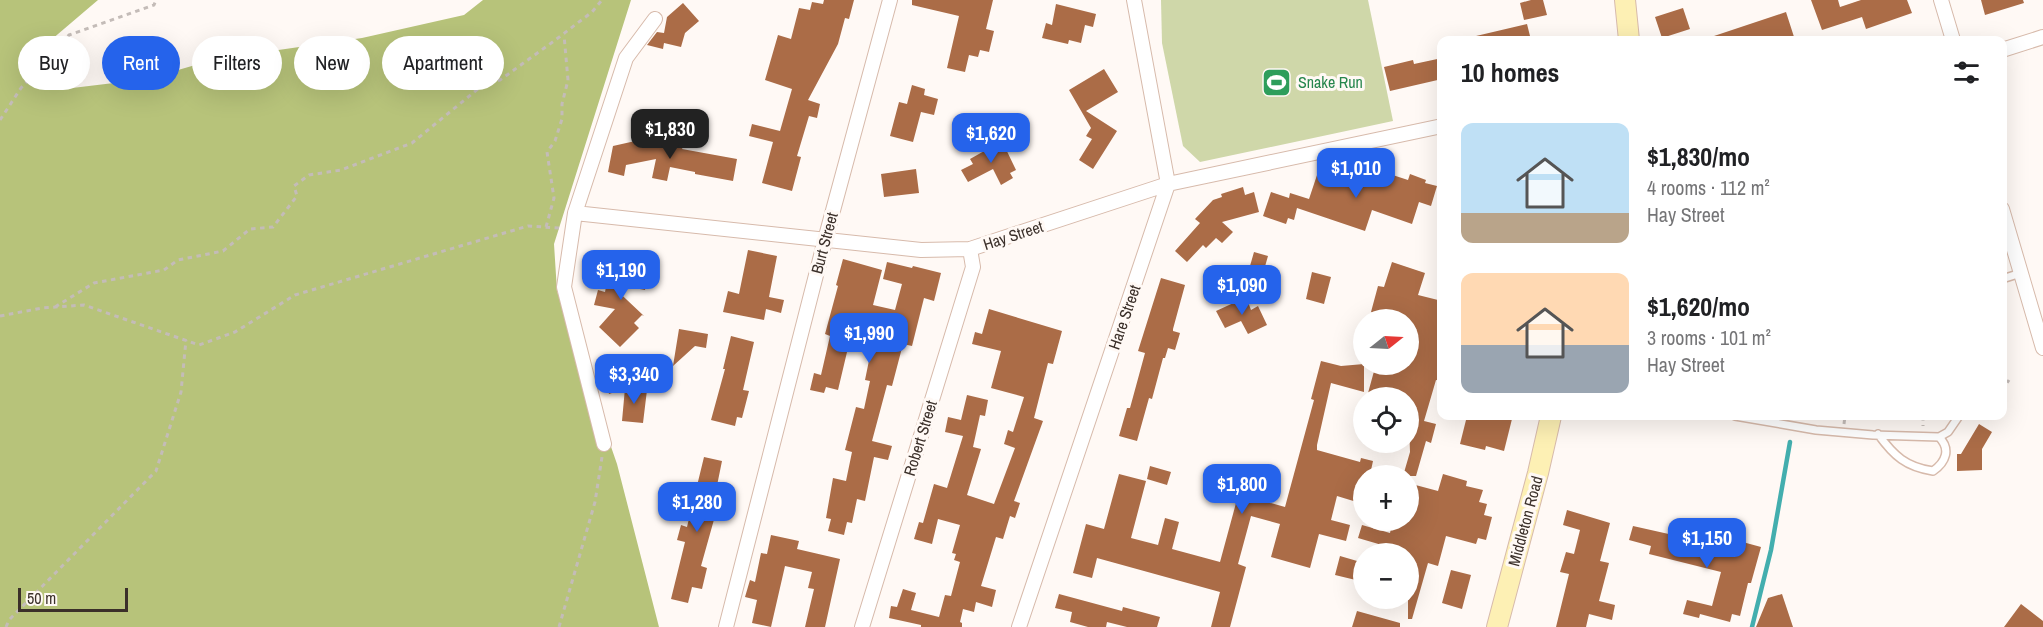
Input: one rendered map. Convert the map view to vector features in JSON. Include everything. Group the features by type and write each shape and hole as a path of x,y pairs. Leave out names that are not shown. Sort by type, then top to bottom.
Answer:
{"main road":[{"path":"1624,0 1628,36"},
{"name":"Middleton Road","path":"1497,627 1550,420"}],"street":[{"name":"Burt Street","path":"726,627 825,240 890,0"},
{"name":"Hare Street","path":"1019,627 1168,184 1134,0"},
{"path":"1941,0 1952,36"},
{"path":"604,444 564,287 575,213 626,58 655,19"},
{"path":"2007,48 2043,36"},
{"name":"Hay Street","path":"575,213 921,250 970,249 1168,184 1437,127"},
{"path":"2007,226 2043,348"},
{"name":"Robert Street","path":"862,627 973,267 970,249"}],"lane":[{"path":"2007,277 2021,273"},
{"path":"1758,420 1816,430 1939,437 1947,432 1956,420"},
{"path":"1878,434 1888,448 1904,462 1919,469 1933,471 1942,465 1946,454 1944,442 1939,437"}],"path":[{"path":"0,120 21,88 69,35 154,5 156,0"},
{"path":"56,307 94,283 164,270 178,260 223,251 250,229 273,227 297,196 294,186 309,175 341,170 412,143 483,84 500,80 564,34 592,12 602,0"},
{"path":"546,227 554,198 547,152 555,141 562,119 562,105 568,80 564,34"},
{"path":"0,316 84,305 199,345 235,332 295,295 528,226 572,230"},
{"path":"6,627 9,620 156,471 181,392 186,340"},
{"path":"560,627 595,502 604,444"}],"green space":[{"path":"0,0 98,0 56,36 18,36 18,90 90,90 90,86 102,84 102,90 180,90 180,69 192,66 192,90 282,90 282,50 294,48 294,90 370,90 370,36 464,15 483,0 631,0 554,244 557,291 617,464 659,627 0,627"},
{"name":"Snake Run","path":"1161,0 1368,0 1393,121 1200,162 1183,146 1162,43"}],"building":[{"path":"824,0 854,0 849,19 845,18 838,44 808,100 820,104 817,118 809,116 797,156 801,157 792,191 762,183 773,142 749,136 752,124 780,131 792,89 765,80 778,35 791,39 799,8 810,10 812,2 823,4"},
{"path":"912,0 993,0 986,29 994,31 989,52 980,50 978,57 969,55 965,72 947,68 959,16 912,5"},
{"path":"1543,0 1547,15 1524,20 1520,3"},
{"path":"1811,0 1838,0 1840,7 1861,0 1907,0 1912,13 1866,29 1862,17 1822,30"},
{"path":"1981,0 2023,0 2024,3 1985,15"},
{"path":"683,3 699,21 685,33 681,47 664,43 663,49 647,45 657,32 664,33 667,17"},
{"path":"1056,4 1096,14 1093,27 1085,25 1081,43 1069,40 1068,44 1042,38 1046,23 1052,25"},
{"path":"1683,8 1690,29 1661,36 1655,17"},
{"path":"1786,12 1794,36 1714,36"},
{"path":"1527,24 1530,36 1476,36"},
{"path":"1437,59 1437,80 1390,91 1384,67 1413,60 1414,64"},
{"path":"1104,69 1118,92 1086,111 1117,131 1093,169 1079,160 1092,139 1086,136 1091,128 1069,90"},
{"path":"912,85 925,89 924,95 938,99 934,115 921,112 913,142 890,136 899,102 907,104"},
{"path":"653,137 675,142 674,145 683,147 682,149 737,159 733,181 670,167 667,181 652,178 656,159 626,165 624,176 608,172 613,146"},
{"path":"1002,141 1016,170 1010,173 1013,178 1001,185 993,169 968,182 961,170 973,164 970,159"},
{"path":"1368,167 1408,180 1410,174 1426,180 1425,183 1437,186 1431,206 1419,202 1412,224 1372,210 1365,231 1297,208 1294,220 1288,218 1286,224 1263,216 1271,192 1289,198 1290,193 1309,199 1319,169 1362,184"},
{"path":"916,169 919,193 884,197 881,174"},
{"path":"1243,187 1245,195 1254,192 1259,212 1222,222 1233,232 1222,243 1216,238 1206,248 1203,245 1187,262 1175,251 1200,223 1195,219 1213,200 1222,197 1221,194"},
{"path":"748,250 777,256 769,297 784,300 781,313 766,309 764,320 723,312 728,291 739,294"},
{"path":"1254,252 1268,256 1262,277 1248,273"},
{"path":"843,259 882,270 873,305 895,310 902,284 883,279 887,262 941,273 934,301 924,298 912,346 903,344 892,386 887,385 872,441 892,446 888,460 874,457 865,501 857,499 852,523 847,522 844,535 828,531 831,519 826,518 833,478 846,481 852,452 845,450 856,407 864,409 870,381 865,380 874,336 852,331 838,390 826,387 824,393 810,390 814,373 821,375 830,336 825,334"},
{"path":"611,261 649,269 645,290 609,283 644,316 642,315 634,323 639,328 620,347 599,327 615,309 594,305 598,290 605,292"},
{"path":"1392,262 1425,273 1418,295 1437,300 1437,380 1424,421 1436,424 1431,443 1426,441 1419,466 1406,465 1410,453 1419,453 1419,387 1370,387 1373,375 1419,375 1419,309 1372,309 1378,286 1384,287"},
{"path":"1312,272 1331,277 1324,304 1306,299"},
{"path":"1161,278 1185,285 1173,329 1180,333 1175,350 1168,348 1163,358 1137,441 1119,436 1127,408 1130,408 1145,353 1138,351"},
{"path":"1240,300 1248,302 1251,310 1258,306 1267,325 1248,334 1241,321 1225,328 1216,311"},
{"path":"989,309 1062,331 1053,364 1048,363 1034,418 1043,421 1014,501 1020,503 1015,518 1010,516 1003,539 996,537 981,586 996,590 992,607 976,602 974,612 963,609 960,622 962,627 921,627 921,625 889,618 891,606 897,607 903,589 916,593 911,610 939,617 945,595 951,596 960,562 954,560 956,554 952,553 960,525 938,519 932,544 914,539 919,522 923,523 934,484 947,488 963,436 945,432 948,417 961,420 967,395 988,400 985,416 980,415 973,447 981,449 967,495 994,504 1015,448 1004,444 1008,430 1013,432 1024,397 991,388 1001,351 972,344 975,332 982,334"},
{"path":"679,329 708,334 706,348 695,346 673,366"},
{"path":"731,336 754,342 743,390 749,391 742,418 737,417 735,426 711,420 725,369 723,369"},
{"path":"1321,361 1341,366 1353,365 1353,375 1364,375 1364,387 1353,387 1353,389 1331,383 1317,445 1317,450 1360,462 1361,458 1373,461 1372,465 1353,465 1353,501 1337,496 1331,520 1350,525 1346,541 1319,534 1310,568 1271,557 1280,524 1251,516 1238,564 1246,567 1230,627 1211,627 1220,592 1097,558 1092,578 1073,573 1086,524 1104,529 1119,474 1146,481 1131,538 1158,545 1165,518 1179,522 1172,549 1220,562 1239,492 1285,507 1314,400 1311,399"},
{"path":"613,366 621,390 609,394 602,370"},
{"path":"625,388 647,390 643,423 622,421"},
{"path":"1466,420 1512,420 1504,451 1486,446 1485,450 1460,444"},
{"path":"1979,424 1992,432 1982,449 1982,470 1957,471 1957,454 1961,454"},
{"path":"704,457 722,461 711,515 715,516 701,566 707,568 702,589 692,587 688,603 671,599 685,542 677,540 681,525 687,527"},
{"path":"1150,466 1171,472 1167,485 1147,479"},
{"path":"1443,474 1467,481 1466,486 1483,490 1479,502 1487,504 1484,515 1492,517 1486,540 1478,538 1476,544 1446,536 1438,566 1428,563 1419,594 1419,543 1375,543 1358,538 1360,531 1390,533 1390,531 1419,531 1419,486 1438,491"},
{"path":"1567,510 1610,523 1600,561 1609,563 1599,601 1615,605 1612,620 1589,614 1586,627 1556,627 1569,574 1560,572 1566,552 1574,554 1580,530 1563,525"},
{"path":"1633,526 1682,537 1714,547 1713,551 1735,557 1739,541 1761,547 1751,583 1748,583 1740,616 1732,614 1730,622 1700,614 1699,618 1683,614 1687,600 1712,606 1721,572 1649,554 1651,546 1629,540"},
{"path":"771,535 799,541 797,549 840,559 825,627 805,627 814,589 808,588 812,572 785,566 771,627 752,623 757,600 745,597 750,580 755,582 761,553 767,554"},
{"path":"1340,556 1353,560 1353,579 1335,575"},
{"path":"1451,570 1471,575 1462,609 1442,603"},
{"path":"1059,594 1122,611 1123,607 1160,617 1157,627 1127,627 1107,622 1106,627 1088,627 1070,622 1072,612 1055,608"},
{"path":"1782,594 1793,627 1756,627 1768,598"},
{"path":"2021,604 2043,621 2043,627 2004,627"},
{"path":"1408,609 1415,609 1412,619 1408,619"},
{"path":"1357,611 1400,623 1400,627 1352,627"}],"waterway":[{"path":"1752,627 1771,550 1790,442"}],"place":[{"name":"Snake Run","path":"1277,82"}]}
